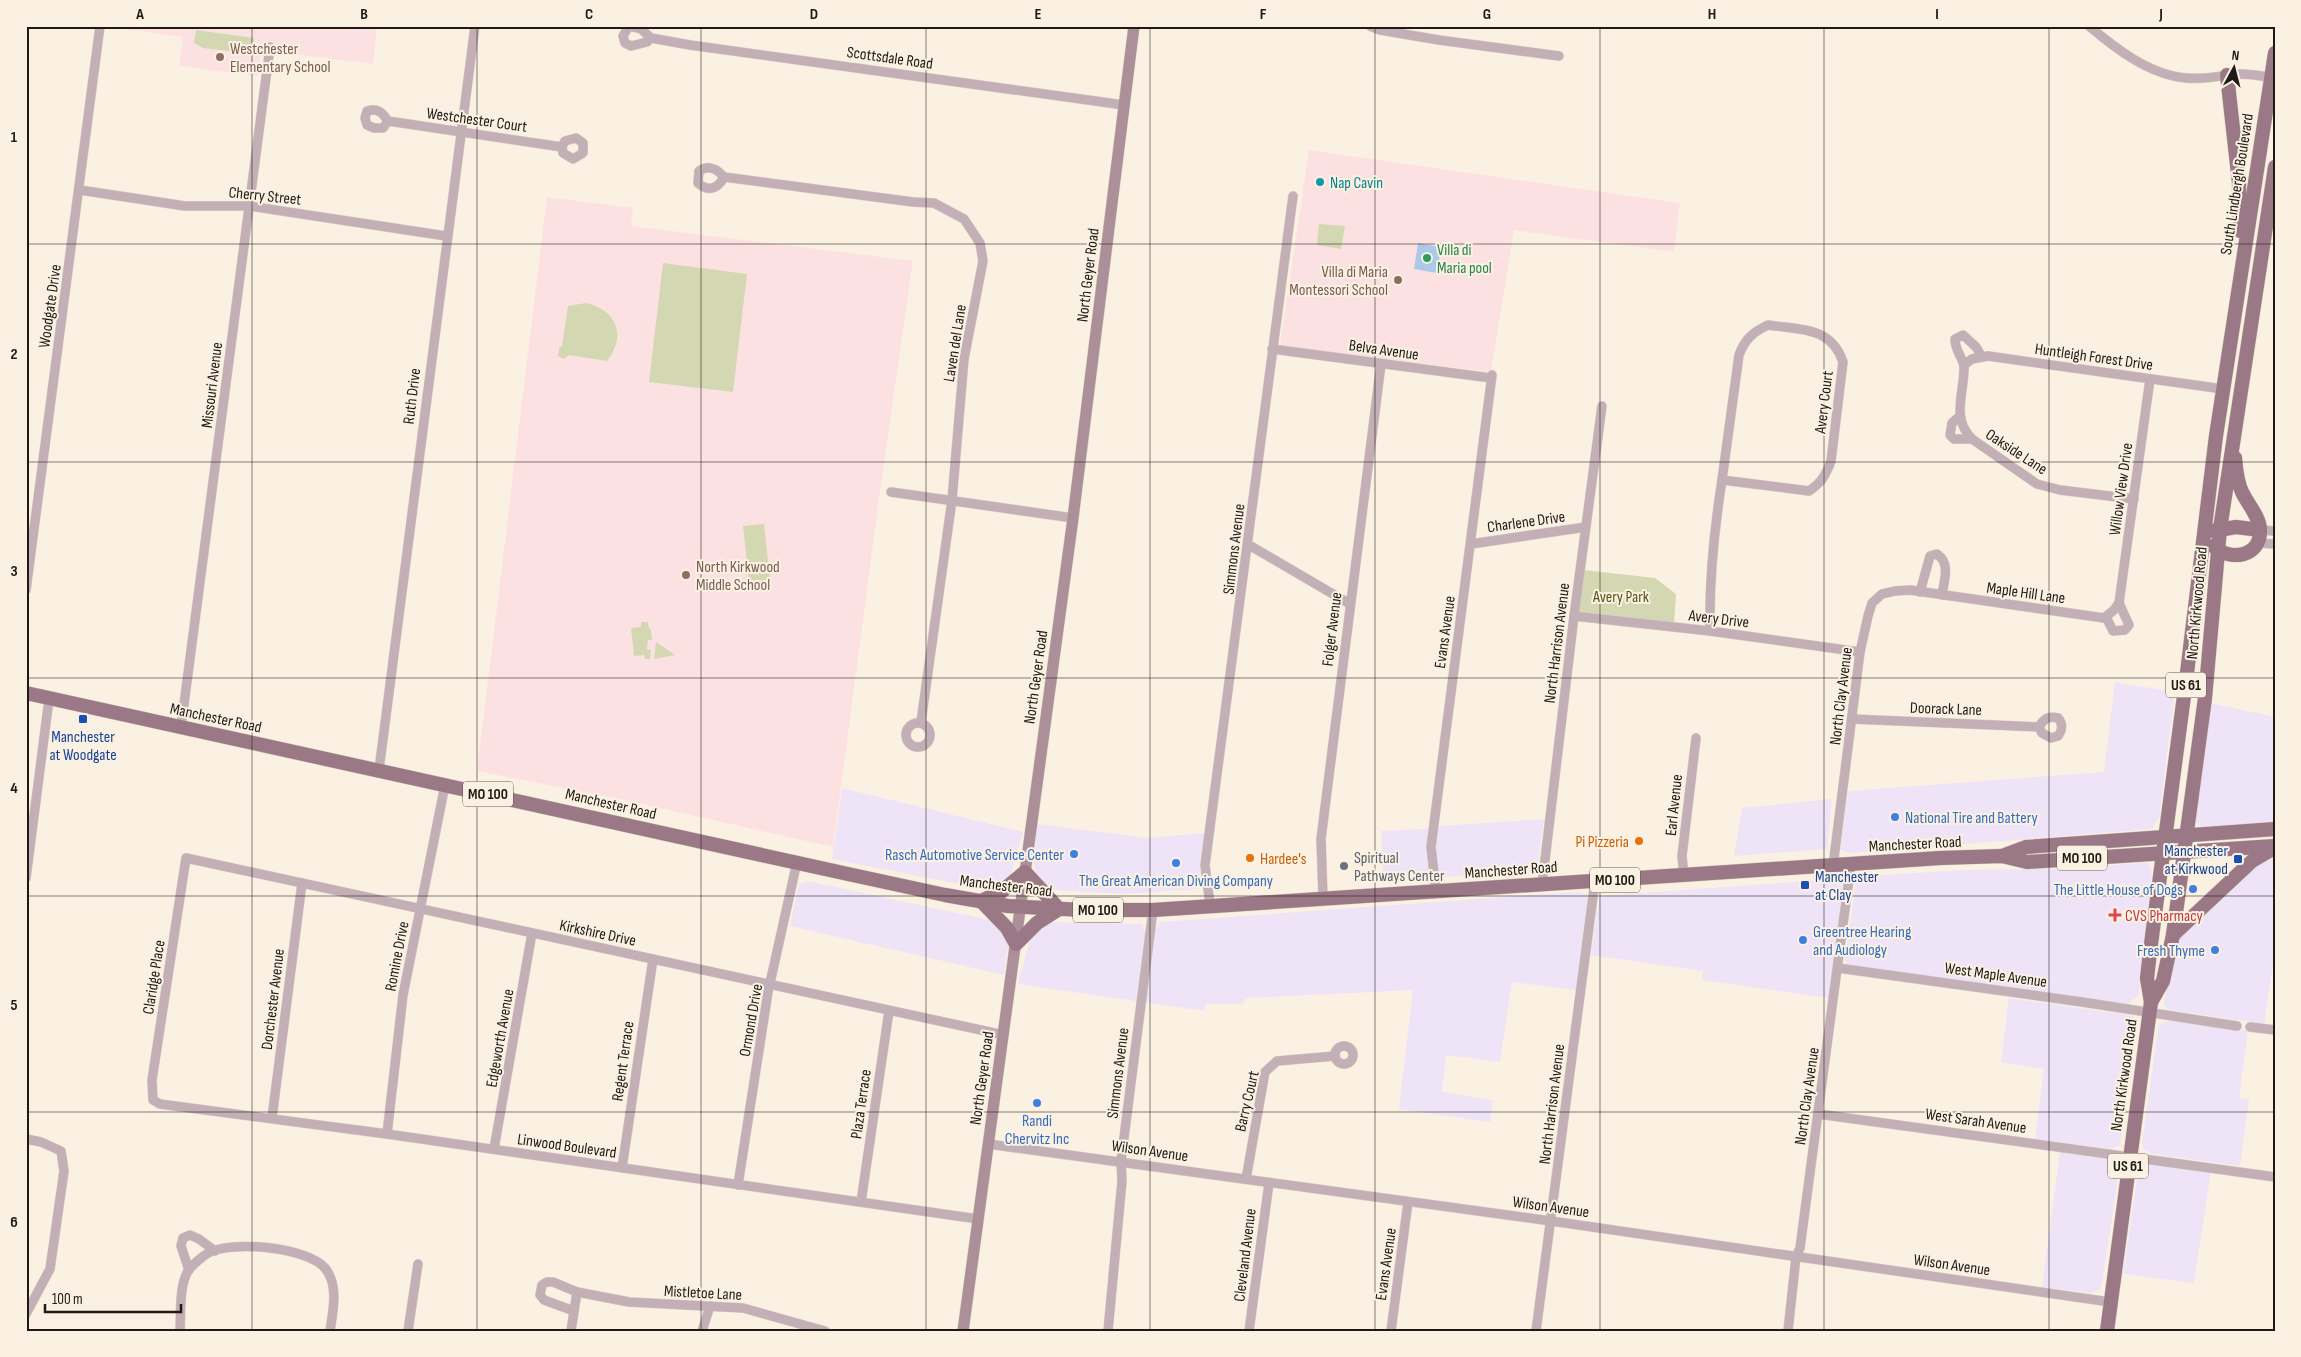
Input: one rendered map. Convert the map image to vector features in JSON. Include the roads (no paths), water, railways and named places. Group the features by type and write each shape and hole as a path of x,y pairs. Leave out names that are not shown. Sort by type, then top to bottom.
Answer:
{"main road":[{"name":"South Lindbergh Boulevard","path":"2233,320 2273,78 2275,54"},
{"path":"2227,75 2239,184 2242,264"},
{"name":"US 61","path":"2273,186 2275,167"},
{"name":"North Kirkwood Road","path":"2150,1008 2163,981 2173,935 2208,666 2220,529 2232,439 2273,186"},
{"name":"North Kirkwood Road","path":"2106,1331 2150,1008 2147,978 2186,681 2203,534 2233,320"},
{"path":"2232,439 2240,490 2258,521 2259,536 2243,555 2226,556 2218,551 2203,534 2236,527 2259,536"},
{"name":"Manchester Road","path":"26,693 981,902 1021,907 1153,910 1851,864 2002,856 2027,862 2275,847"},
{"name":"Manchester Road","path":"2002,856 2026,847 2275,829"},
{"path":"2173,935 2252,861 2275,847"},
{"path":"1025,872 1059,909 1037,923 1016,944 1007,928 981,902 1001,892 1025,872"}],"street":[{"name":"Woodgate Drive","path":"26,590 80,190 100,26"},
{"name":"Ruth Drive","path":"379,770 446,236 475,26"},
{"name":"North Geyer Road","path":"963,1331 1073,518 1134,26"},
{"path":"1370,26 1380,30 1438,40 1559,56"},
{"path":"2090,26 2127,55 2167,74 2186,78 2215,78 2242,74 2273,78"},
{"name":"Scottsdale Road","path":"651,38 1124,105"},
{"name":"Missouri Avenue","path":"181,727 270,47"},
{"name":"Westchester Court","path":"388,121 562,147"},
{"name":"Laven del Lane","path":"724,177 913,202 934,203 964,218 975,232 983,252 984,261 964,359 952,500 921,722"},
{"name":"Cherry Street","path":"80,190 186,206 249,206 446,236"},
{"name":"Simmons Avenue","path":"1210,905 1206,865 1293,196"},
{"name":"Avery Court","path":"1710,631 1709,593 1712,550 1739,355 1745,341 1756,330 1768,325 1821,334 1832,340 1839,349 1843,362 1831,461 1826,475 1818,485 1809,491 1722,480"},
{"name":"Oakside Lane","path":"1982,357 1969,339 1963,335 1956,338 1955,348 1964,365 1958,408 1965,432 1972,439 2037,484 2060,490 2134,498"},
{"name":"Belva Avenue","path":"1272,349 1492,377"},
{"name":"Huntleigh Forest Drive","path":"1964,365 1972,359 1988,356 2223,389"},
{"name":"Folger Avenue","path":"1323,898 1321,839 1381,364"},
{"name":"Evans Avenue","path":"1436,891 1431,847 1492,377"},
{"name":"Willow View Drive","path":"2119,603 2150,379"},
{"name":"North Harrison Avenue","path":"1542,885 1574,616 1602,406"},
{"name":"Oakside Lane","path":"1960,416 1952,423 1950,434 1954,439 1972,439"},
{"path":"891,492 1073,518"},
{"name":"Charlene Drive","path":"1471,544 1586,527"},
{"path":"2259,536 2275,531"},
{"path":"2259,536 2275,544"},
{"path":"1249,545 1350,604"},
{"path":"1920,592 1930,556 1937,554 1944,558 1946,565 1942,595"},
{"name":"Maple Hill Lane","path":"1882,594 1895,591 1920,592 2106,617"},
{"name":"North Clay Avenue","path":"1833,866 1860,652 1872,603 1882,594"},
{"path":"2119,603 2129,625 2125,630 2119,632 2112,630 2106,617 2119,603"},
{"name":"Avery Drive","path":"1574,616 1710,631 1860,652"},
{"path":"26,878 49,698"},
{"name":"Doorack Lane","path":"1852,719 2039,727"},
{"name":"Earl Avenue","path":"1684,876 1682,856 1696,738"},
{"name":"Romine Drive","path":"387,1134 403,995 445,785"},
{"name":"Kirkshire Drive","path":"186,858 1004,1035"},
{"name":"Claridge Place","path":"153,1100 152,1080 186,858"},
{"name":"Ormond Drive","path":"738,1185 771,984 797,862"},
{"name":"North Clay Avenue","path":"1788,1331 1796,1257 1800,1248 1851,864"},
{"name":"North Harrison Avenue","path":"1536,1331 1595,881"},
{"name":"Dorchester Avenue","path":"272,1118 302,883"},
{"name":"Simmons Avenue","path":"1108,1331 1122,1181 1121,1161 1153,910"},
{"name":"Edgeworth Avenue","path":"494,1149 532,933"},
{"name":"Regent Terrace","path":"622,1168 653,959"},
{"name":"West Maple Avenue","path":"1838,968 2082,1002 2150,1008 2237,1026"},
{"name":"Plaza Terrace","path":"861,1202 889,1011"},
{"path":"2250,1027 2275,1030"},
{"name":"Barry Court","path":"1246,1180 1265,1072 1277,1061 1335,1056"},
{"name":"Linwood Boulevard","path":"153,1100 168,1106 272,1118 494,1149 978,1220"},
{"name":"West Sarah Avenue","path":"1818,1114 2275,1177"},
{"path":"26,1139 41,1142 61,1151 64,1171 50,1269 26,1314"},
{"name":"Wilson Avenue","path":"988,1144 1551,1221 2110,1302"},
{"name":"Cleveland Avenue","path":"1249,1331 1269,1183"},
{"name":"Evans Avenue","path":"1391,1331 1408,1202"},
{"path":"189,1270 181,1246 183,1238 190,1235 195,1236 215,1251"},
{"path":"180,1331 184,1283 189,1270 208,1252 226,1247 271,1247 308,1255 324,1268 332,1282 334,1305 330,1331"},
{"path":"408,1331 418,1264"},
{"name":"Mistletoe Lane","path":"574,1311 544,1300 540,1295 542,1285 547,1282 576,1292 629,1302 687,1307 743,1308 825,1331"},
{"path":"571,1331 576,1292"},
{"path":"702,1331 710,1306"}],"water":[{"name":"Villa di Maria pool","path":"1418,243 1441,247 1437,273 1414,269"}],"place":[{"name":"Westchester Elementary School","path":"220,57"},
{"name":"Nap Cavin","path":"1320,182"},
{"name":"Villa di Maria pool","path":"1427,258"},
{"name":"Villa di Maria Montessori School","path":"1398,280"},
{"name":"North Kirkwood Middle School","path":"686,575"},
{"name":"Manchester at Woodgate","path":"83,719"},
{"name":"National Tire and Battery","path":"1895,817"},
{"name":"Pi Pizzeria","path":"1639,841"},
{"name":"Rasch Automotive Service Center","path":"1074,854"},
{"name":"Hardee's","path":"1250,858"},
{"name":"Manchester at Kirkwood","path":"2238,859"},
{"name":"The Great American Diving Company","path":"1176,863"},
{"name":"Spiritual Pathways Center","path":"1344,866"},
{"name":"Manchester at Clay","path":"1805,885"},
{"name":"The Little House of Dogs","path":"2193,889"},
{"name":"CVS Pharmacy","path":"2115,915"},
{"name":"Greentree Hearing and Audiology","path":"1803,940"},
{"name":"Fresh Thyme","path":"2215,950"},
{"name":"Randi Chervitz Inc","path":"1037,1103"}],"park label":[{"name":"Avery Park","path":"1621,596"}]}
